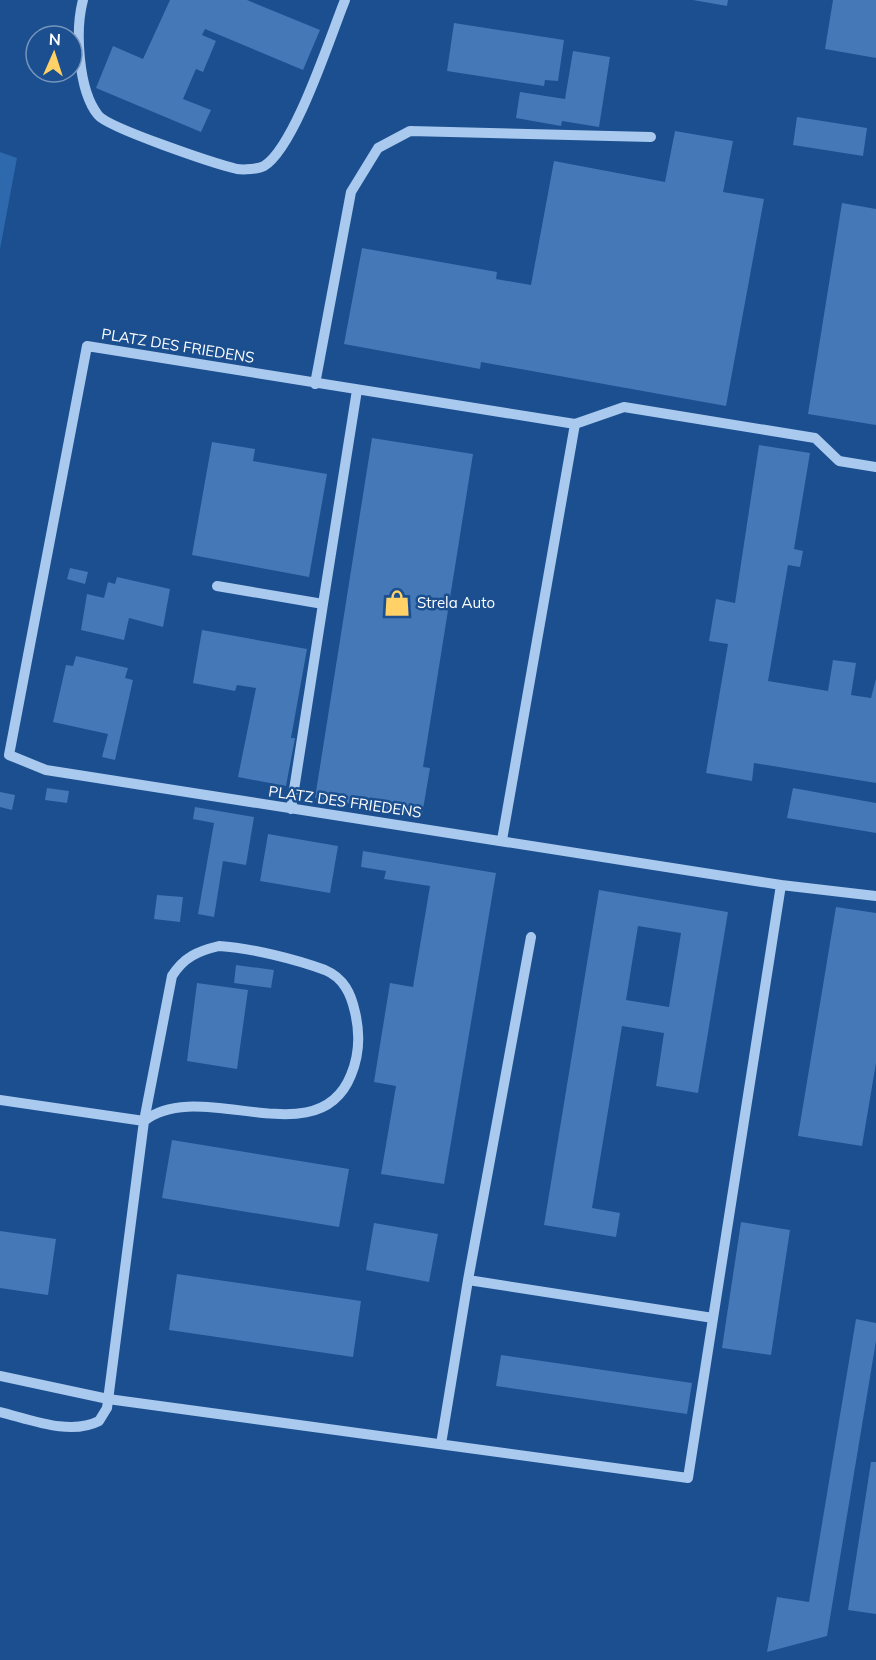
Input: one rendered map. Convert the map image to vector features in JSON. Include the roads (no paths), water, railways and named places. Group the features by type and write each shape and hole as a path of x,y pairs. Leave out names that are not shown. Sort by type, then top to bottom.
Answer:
{"lane":[{"path":"83,0 78,32 80,56 88,93 99,116 123,129 239,169 262,167 279,153 292,131 345,0"},
{"path":"315,384 351,192 378,148 410,131 651,137"},
{"name":"PLATZ DES FRIEDENS","path":"574,424 87,346 9,755 46,770 781,885 876,896"},
{"path":"291,809 357,390"},
{"path":"502,840 574,424 624,407 815,438 839,461 876,467"},
{"path":"217,586 323,604"},
{"path":"0,1376 108,1400 688,1478 781,885"},
{"path":"441,1444 468,1280 531,937"},
{"path":"0,1100 144,1121 154,1113 182,1106 269,1114 318,1109 344,1090 350,1078 357,1051 357,1020 350,992 342,981 326,971 239,948 219,946 198,951 180,963 172,976 144,1121 107,1408 99,1420 85,1425 48,1423 0,1412"},
{"path":"468,1280 713,1318"}],"place":[{"name":"Strela Auto","path":"397,603"}]}
